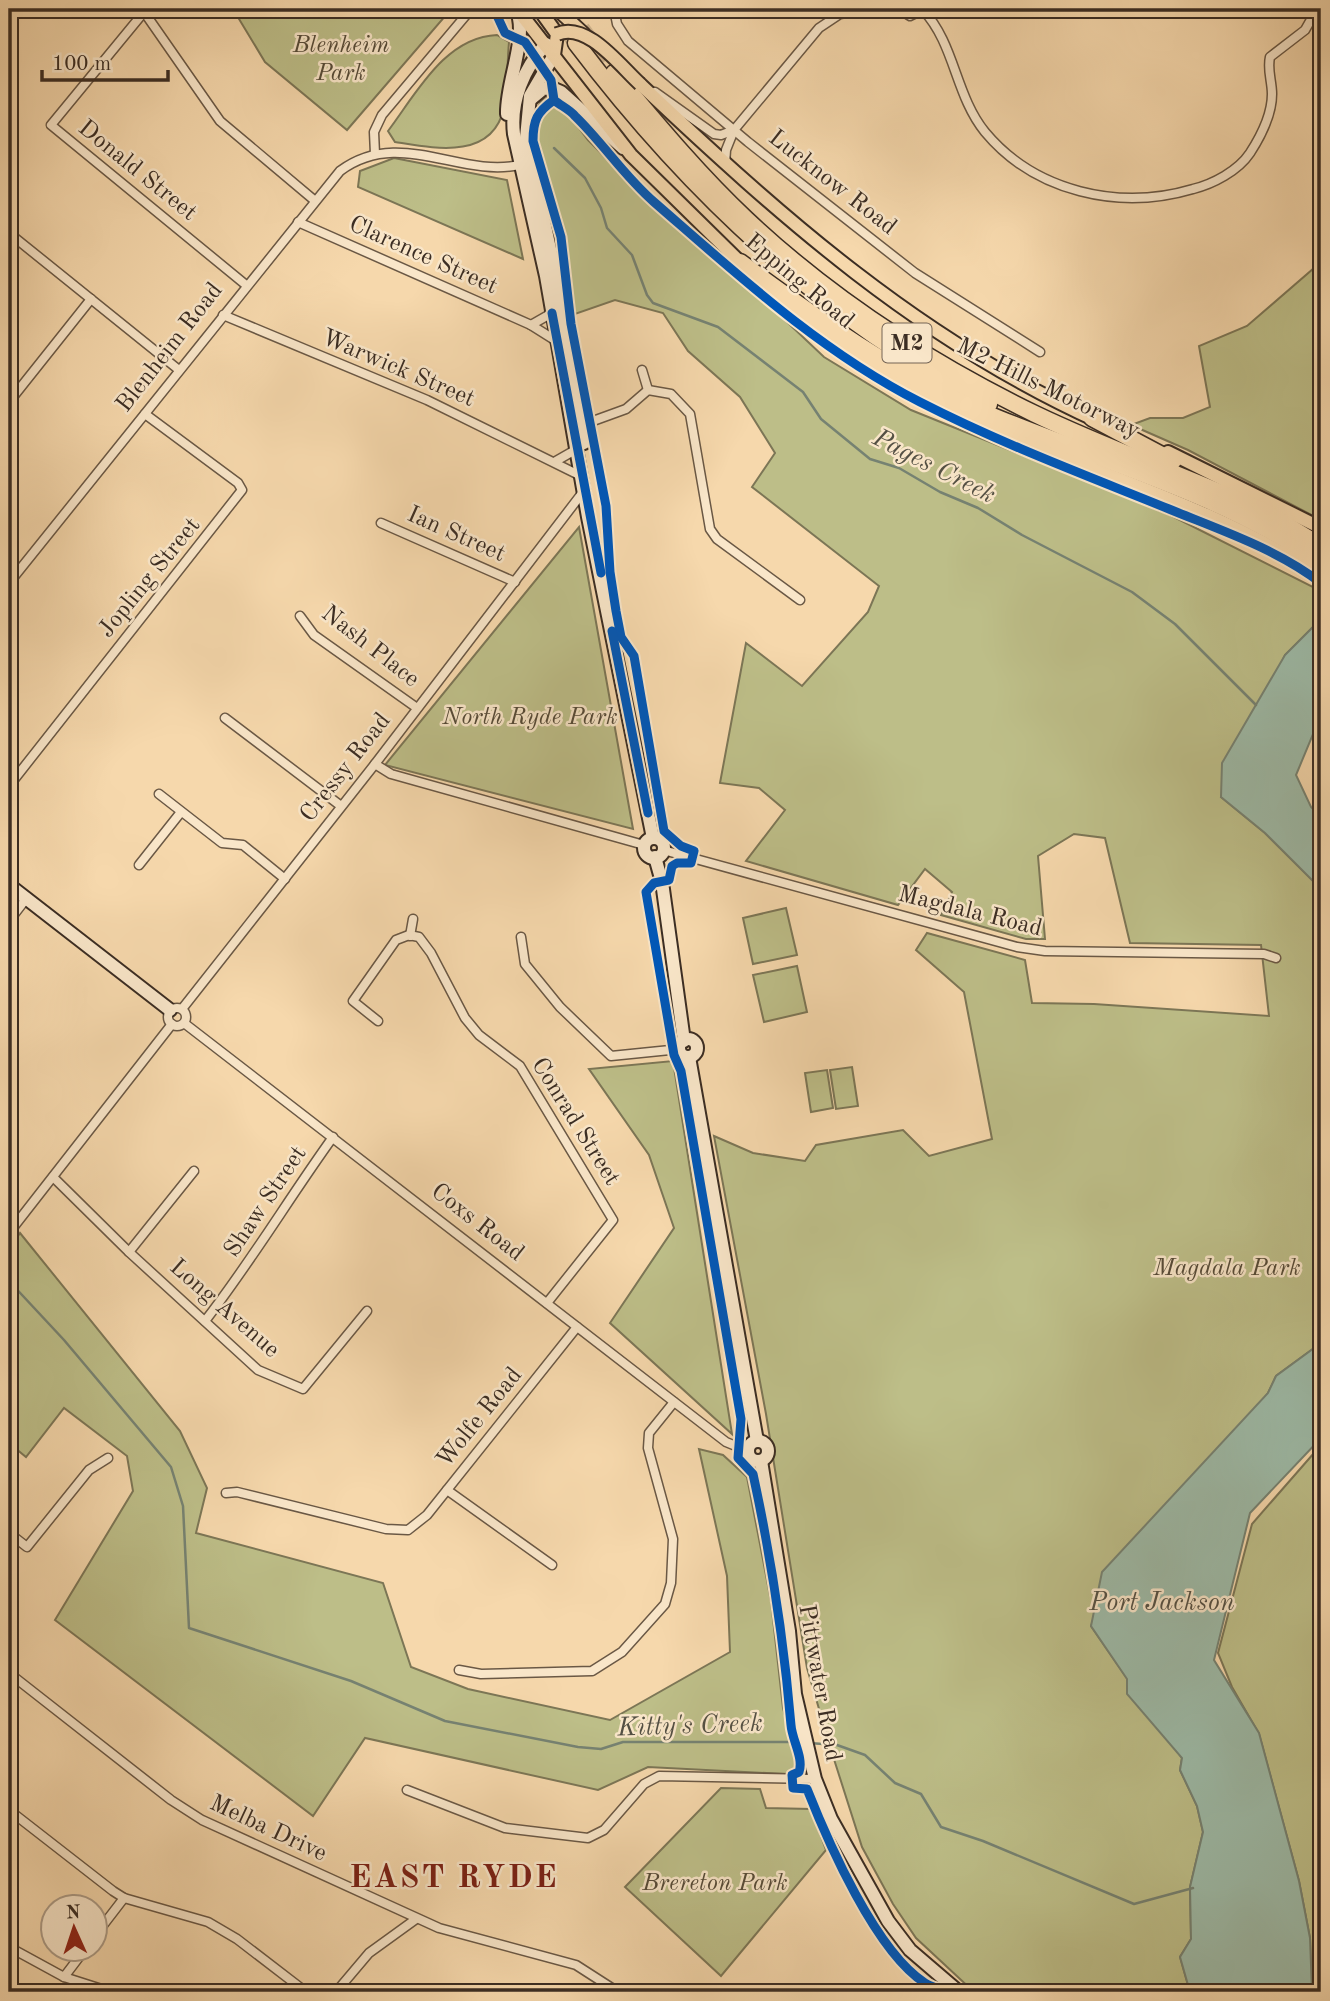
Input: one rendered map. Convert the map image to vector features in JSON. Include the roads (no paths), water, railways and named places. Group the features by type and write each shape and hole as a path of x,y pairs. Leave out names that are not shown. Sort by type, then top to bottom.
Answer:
{"highway":[{"name":"M2 Hills Motorway","path":"580,38 672,161 727,218 804,285 919,365 1069,445"},
{"name":"M2 Hills Motorway","path":"614,74 662,131 746,218 825,286 877,324 971,382 1027,410 1269,514"},
{"name":"M2","path":"740,262 840,334 912,378 985,413 1231,512 1286,539 1321,562"},
{"name":"M2","path":"1092,418 1269,514 1321,546"}],"main road":[{"name":"Epping Road","path":"516,9 554,38 554,55 631,155 786,305 830,338 921,394 978,422 1217,519 1279,550 1321,577"},
{"path":"516,9 522,31 512,69 507,112 555,272 582,425 593,534 649,842 646,854 659,854 684,1049 752,1446"},
{"path":"539,9 554,38"},
{"name":"Epping Road","path":"557,9 580,38 640,84 800,231 897,306 1033,390 1274,502 1321,528"},
{"path":"514,134 513,115 529,68 554,38 571,31 580,38"},
{"path":"554,55 536,83 528,104 524,164 593,534"},
{"path":"528,104 543,89 561,92 631,155"},
{"path":"9,885 175,1014"},
{"name":"Pittwater Road","path":"752,1446 768,1448 767,1456 761,1461 804,1739 815,1779 831,1819 888,1921 910,1950 960,1992"}],"street":[{"name":"Lucknow Road","path":"614,9 617,24 647,59 734,130 915,273 1040,352"},
{"path":"725,164 726,150 734,130 819,28 840,14 871,9"},
{"path":"899,9 910,16 923,9 946,44 962,97 985,132 1036,175 1082,193 1132,199 1171,196 1206,185 1249,155 1266,124 1272,96 1270,57 1305,30 1317,9"},
{"path":"143,10 220,121 314,200"},
{"name":"Donald Street","path":"143,10 51,125 246,285"},
{"path":"376,154 374,132 382,115 467,14"},
{"path":"640,84 693,117 714,134 722,135 734,130"},
{"name":"Blenheim Road","path":"9,583 314,200 340,171 356,161 376,154 397,152 498,167 524,164"},
{"name":"Clarence Street","path":"298,222 531,325 558,342"},
{"path":"9,233 179,370"},
{"path":"9,402 91,299"},
{"path":"531,325 552,313"},
{"name":"Warwick Street","path":"223,315 427,400 556,461 581,476"},
{"path":"642,370 648,390"},
{"path":"582,425 626,409 648,390"},
{"path":"648,390 671,394 690,414 710,529 717,539 800,600"},
{"path":"556,461 572,455 582,425 569,402"},
{"name":"Jopling Street","path":"9,786 242,490 238,483 145,414"},
{"name":"Cressy Road","path":"12,1229 175,1014 375,764 584,491"},
{"path":"566,517 575,511 588,517"},
{"name":"Ian Street","path":"381,523 515,582"},
{"name":"Nash Place","path":"300,616 314,635 417,708"},
{"path":"225,718 341,806"},
{"path":"375,764 391,774 649,842"},
{"path":"159,794 222,843 243,845 285,879"},
{"path":"139,865 181,812"},
{"name":"Magdala Road","path":"659,854 1017,947 1045,951 1264,954 1276,958"},
{"path":"9,921 26,899"},
{"path":"378,1021 353,1001 396,940 410,936 413,919"},
{"name":"Conrad Street","path":"410,936 419,937 431,953 466,1018 480,1035 520,1066 613,1220 547,1303"},
{"path":"521,937 525,964 560,1007 611,1056 684,1049"},
{"path":"175,1014 186,1015 184,1023"},
{"path":"175,1014 184,1023"},
{"name":"Coxs Road","path":"184,1023 726,1442 752,1446"},
{"name":"Shaw Street","path":"205,1321 250,1263 281,1211 333,1137"},
{"path":"129,1252 194,1171"},
{"name":"Long Avenue","path":"53,1177 129,1252 258,1370 303,1389 367,1311"},
{"name":"Wolfe Road","path":"226,1493 237,1492 386,1530 408,1530 427,1515 577,1327"},
{"path":"459,1670 481,1674 592,1671 622,1652 665,1604 671,1583 673,1539 649,1448 649,1433 674,1402"},
{"path":"9,1533 27,1547 89,1470 108,1458"},
{"path":"447,1490 552,1565"},
{"name":"Melba Drive","path":"9,1673 202,1820 416,1919 464,1936 576,1965 618,1992"},
{"path":"407,1790 505,1828 588,1838 604,1830 644,1784 659,1776 815,1779"},
{"path":"9,1810 124,1898 208,1922 237,1939 306,1992"},
{"path":"108,1919 124,1898"},
{"path":"336,1992 369,1953 416,1919"},
{"path":"9,1947 64,1977 111,1992"},
{"path":"64,1977 75,1962"}],"water":[{"path":"1321,619 1321,715 1296,775 1311,807 1321,817 1321,882 1315,883 1265,833 1221,797 1222,763 1285,655"},
{"name":"Port Jackson","path":"1321,1343 1321,1438 1250,1513 1214,1660 1259,1733 1299,1881 1310,1938 1312,1992 1190,1992 1180,1957 1191,1939 1190,1887 1203,1832 1197,1806 1180,1770 1182,1758 1127,1694 1127,1679 1091,1626 1102,1572 1268,1393 1276,1376"}],"waterway":[{"name":"Pages Creek","path":"554,148 585,178 601,208 607,228 632,255 647,295 653,303 718,327 803,392 821,419 870,459 899,468 940,492 978,508 1022,535 1132,592 1175,624 1256,705"},
{"name":"Kitty's Creek","path":"9,1281 64,1340 171,1467 183,1506 189,1628 351,1681 445,1721 578,1747 601,1749 623,1742 803,1742"},
{"name":"Kitty's Creek","path":"809,1743 837,1745 865,1755 895,1783 921,1794 941,1827 983,1841 1134,1904 1193,1888"}],"tunnel":[{"path":"551,9 576,43"},
{"path":"568,9 614,73"}],"district":[{"name":"EAST RYDE","path":"454,1879"}],"park label":[{"name":"Blenheim Park","path":"341,60"},
{"name":"North Ryde Park","path":"530,718"},
{"name":"Magdala Park","path":"1227,1269"},
{"name":"Brereton Park","path":"715,1884"}]}
